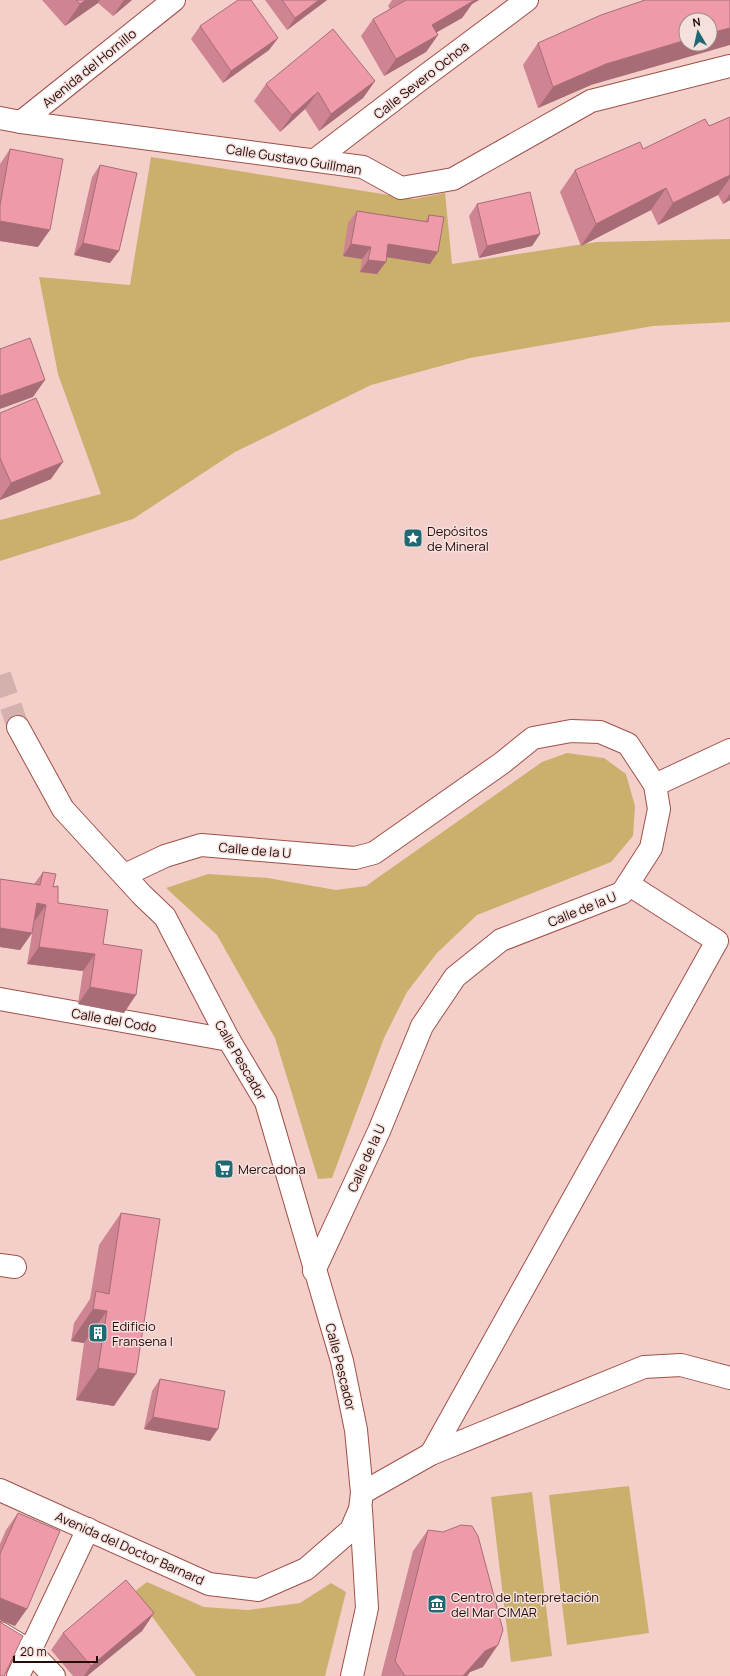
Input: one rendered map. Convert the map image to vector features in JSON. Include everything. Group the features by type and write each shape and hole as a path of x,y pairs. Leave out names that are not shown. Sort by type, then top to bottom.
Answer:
{"street":[{"name":"Avenida del Hornillo","path":"21,122 174,0"},
{"name":"Calle Severo Ochoa","path":"315,160 528,0"},
{"name":"Calle Gustavo Guillman","path":"21,122 362,167 401,188 452,179 591,101 730,66"},
{"path":"0,118 21,122"},
{"name":"Calle Pescador","path":"18,728 63,809 142,895 165,917 229,1040 266,1102 314,1272 342,1361 356,1430 367,1608 352,1676"},
{"name":"Calle de la U","path":"125,875 165,856 201,845 354,858 374,853 502,763 532,738 571,731 600,732 628,744 655,784 659,809 651,848 622,893 501,940 455,977 422,1026 379,1131 314,1272"},
{"path":"655,784 730,750"},
{"path":"431,1454 717,941 628,884"},
{"name":"Calle del Codo","path":"0,999 229,1040"},
{"path":"361,1501 431,1454 644,1367 681,1365 730,1378"},
{"name":"Avenida del Doctor Barnard","path":"0,1490 209,1584 258,1590 306,1569 352,1530 361,1501"},
{"path":"18,1676 88,1529"},
{"path":"0,1633 30,1651 54,1676"}],"shaded area":[{"path":"151,157 414,199 445,193 452,264 597,242 730,239 730,322 653,326 470,358 371,385 235,452 133,519 0,561 0,520 101,494 58,374 39,277 130,285"},
{"path":"567,753 604,758 626,774 635,806 633,836 611,862 477,915 437,953 407,992 384,1038 332,1178 318,1179 275,1038 217,935 166,888 208,874 268,878 336,890 366,886 542,762"},
{"path":"629,1486 649,1633 567,1645 549,1495"},
{"path":"532,1492 552,1656 511,1662 491,1497"},
{"path":"147,1582 204,1607 248,1610 300,1603 331,1583 346,1592 325,1676 196,1676 134,1592"}],"building":[{"path":"76,0 86,0 80,4"},
{"path":"238,0 251,0 278,38 231,71 200,26"},
{"path":"282,0 319,0 295,18"},
{"path":"406,0 475,0 432,25 438,35 396,59 373,19"},
{"path":"645,0 730,0 730,28 718,31 718,12 678,12 678,42 606,64 553,87 538,43 601,15"},
{"path":"333,29 375,81 331,114 318,92 292,115 266,84"},
{"path":"730,117 730,175 673,203 666,188 596,224 575,170 640,142 643,149 705,119 709,126"},
{"path":"10,149 63,159 50,230 0,221 0,205"},
{"path":"100,165 137,173 119,251 83,243"},
{"path":"530,192 540,234 487,246 477,204"},
{"path":"357,211 428,222 429,215 444,217 438,252 388,244 386,262 368,260 371,247 351,244"},
{"path":"30,338 45,380 0,396 0,349"},
{"path":"36,398 63,462 11,483 0,458 0,413"},
{"path":"43,872 56,874 53,887 58,886 58,903 108,910 103,944 142,950 136,995 90,987 95,954 39,947 46,905 37,903 32,933 0,928 0,879 40,885"},
{"path":"121,1213 160,1219 136,1374 98,1368 107,1311 93,1309 96,1291 109,1294"},
{"path":"160,1379 225,1391 218,1429 153,1417"},
{"path":"18,1513 60,1531 27,1609 0,1598 0,1554"},
{"name":"Centro de Interpretación del Mar CIMAR","path":"461,1525 472,1526 478,1536 503,1630 498,1645 485,1651 463,1676 405,1676 395,1661 428,1530 443,1532"},
{"path":"126,1580 154,1613 91,1666 63,1633"},
{"path":"0,1622 23,1636 4,1676 0,1676"}],"tunnel":[{"path":"0,675 18,727"}],"place":[{"name":"Depósitos de Mineral","path":"413,538"},
{"name":"Mercadona","path":"224,1169"},
{"name":"Edificio Fransena I","path":"98,1333"},
{"name":"Centro de Interpretación del Mar CIMAR","path":"437,1604"}]}
